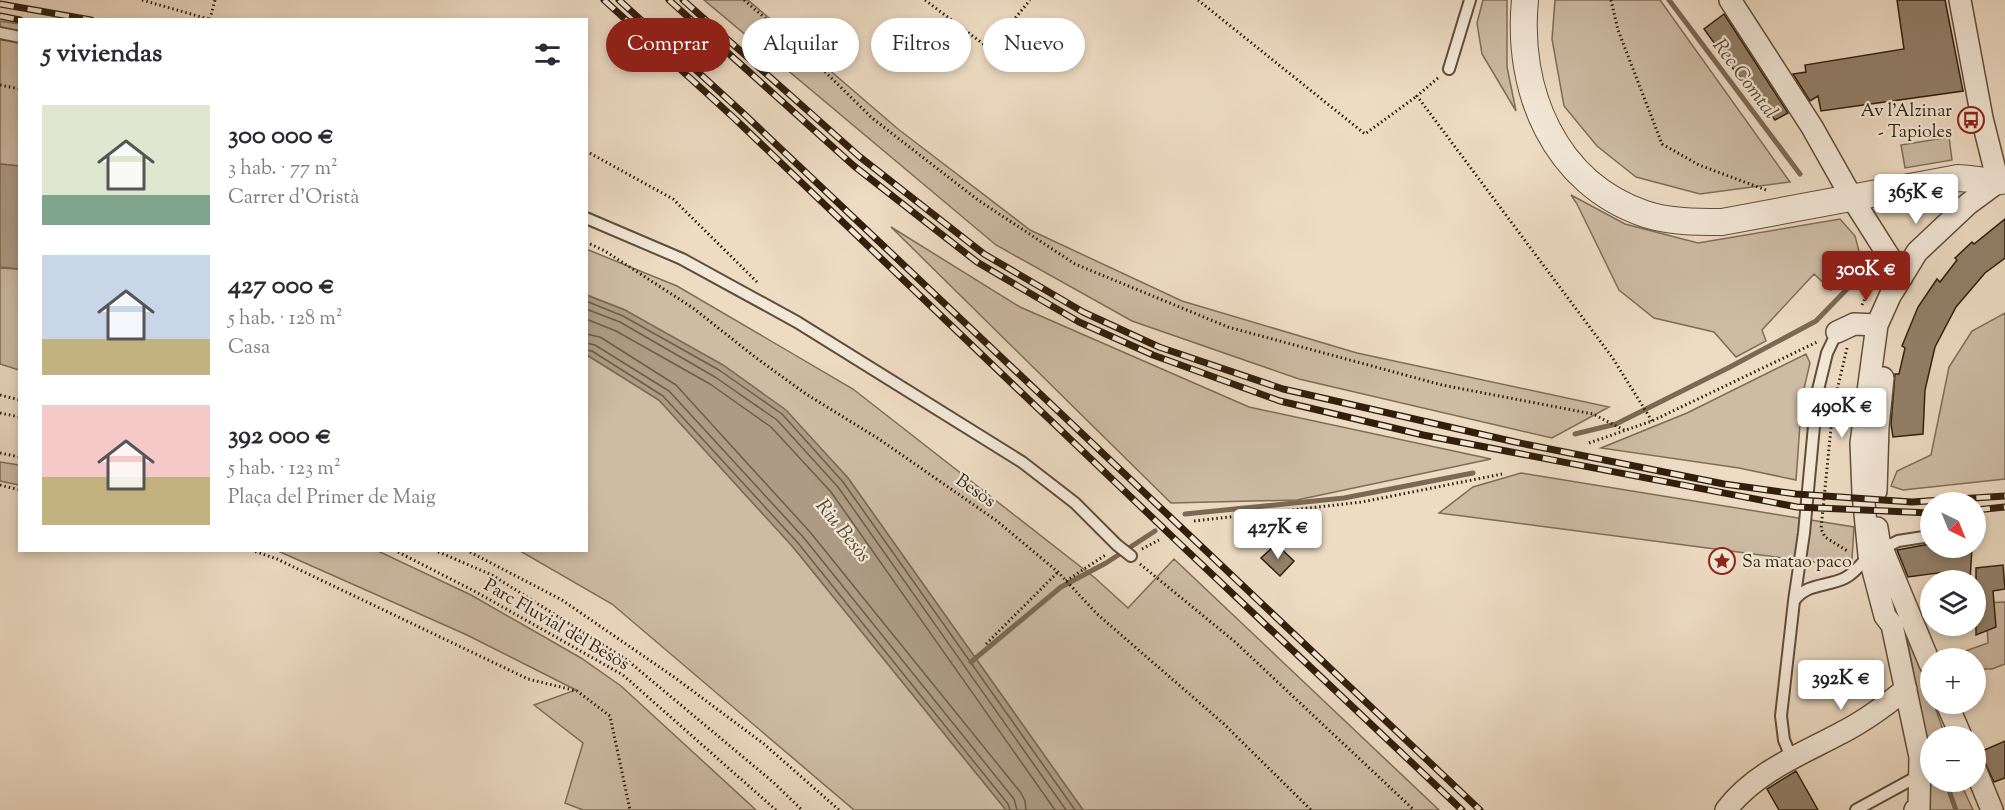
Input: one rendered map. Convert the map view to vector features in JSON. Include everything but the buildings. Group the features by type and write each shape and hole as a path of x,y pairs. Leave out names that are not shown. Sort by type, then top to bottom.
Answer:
{"street":[{"path":"1525,0 1522,28 1528,73 1540,117 1558,148 1580,176 1611,198 1645,214 1683,221 1722,222 1958,178 2002,181"},
{"path":"1730,0 1812,127 1852,198 1902,277"},
{"path":"1960,0 1982,117 2002,181"},
{"path":"1920,757 1892,625 1885,616 1869,553 1861,443 1877,325 1917,252 1968,204 2002,181"},
{"path":"1845,328 1877,325"},
{"path":"1869,553 1902,596 1923,648"},
{"path":"1892,625 1902,596"},
{"path":"1726,810 1735,798 1791,757 1869,717 1906,688"},
{"path":"1915,810 1919,808 1920,775"},
{"path":"1985,792 1992,810"}],"lane":[{"path":"1449,69 1470,0"},
{"path":"0,33 18,37"},
{"path":"588,219 682,259 796,322 1022,462 1075,503 1131,556"},
{"path":"1791,757 1784,740 1780,716 1804,533 1816,394 1827,353 1845,328"},
{"path":"1794,601 1806,589 1844,578 1857,569 1869,553 1898,540 1920,537"},
{"path":"1856,810 1920,775"}],"path":[{"path":"142,0 206,18"},
{"path":"210,18 215,0"},
{"path":"744,0 807,54 872,118 978,200 1075,264 1228,327 1442,385 1593,414 1626,431"},
{"path":"925,0 990,49 1030,0"},
{"path":"1198,0 1365,134 1418,96 1449,69"},
{"path":"1611,0 1618,30 1662,144 1699,165 1767,191"},
{"path":"0,85 18,89"},
{"path":"1418,96 1612,357 1652,421"},
{"path":"588,152 673,198 764,289"},
{"name":"Besòs","path":"588,243 606,251 693,308 806,394 879,439 998,521 1058,572 1097,614 1224,724 1311,810"},
{"path":"1869,553 1825,537 1821,529 1833,408 1845,328 1870,287"},
{"path":"1588,443 1652,421 1845,328"},
{"path":"0,395 18,400"},
{"path":"0,413 18,417"},
{"path":"0,453 18,457"},
{"path":"1194,521 1350,504 1502,474"},
{"path":"0,486 18,490"},
{"path":"257,552 277,559 528,679 577,691 610,716 630,810"},
{"name":"Parc Fluvial del Besòs","path":"398,552 476,592 623,675 776,810"},
{"name":"Parc Fluvial del Besòs","path":"439,552 492,575 627,660 802,810"},
{"path":"470,552 562,600 674,677 764,744 839,810"},
{"path":"1066,581 1105,556"},
{"path":"1131,556 1234,641 1414,810"},
{"path":"986,644 1058,572"}],"shaded area":[{"path":"704,0 748,0 769,18 742,18 742,32 730,22 730,18 725,18"},
{"path":"1483,0 1507,0 1507,67 1516,111 1482,54 1477,23"},
{"path":"1555,0 1660,0 1790,182 1700,194 1636,177 1597,146 1564,106 1552,39"},
{"path":"0,21 18,24 18,166 0,164"},
{"path":"790,72 832,72 898,129 1030,230 1182,301 1357,353 1609,407 1552,438 1299,379 1132,321 996,245"},
{"path":"1949,137 1952,160 1905,168 1901,145"},
{"path":"1571,195 1625,224 1698,243 1840,219 1855,236 1859,251 1831,290 1814,274 1762,330 1766,341 1736,357 1714,332 1654,318 1619,290"},
{"path":"891,227 1020,307 1249,407 1491,459 1297,500 1171,503"},
{"path":"588,250 677,286 853,389 1095,578 1128,608 1174,559 1439,810 1083,810 848,478 785,410 625,310 588,295"},
{"path":"0,268 18,269 18,370 0,364"},
{"path":"2005,313 2005,479 1903,490 1891,486 1897,471 1931,455 1949,367 1972,331"},
{"path":"1806,354 1810,363 1802,397 1796,480 1739,468 1601,448 1687,413"},
{"path":"588,356 659,400 793,547 1006,810 854,810 612,604 522,552 588,552"},
{"path":"0,462 18,465 18,485 0,481"},
{"path":"1521,473 1854,527 1852,559 1838,565 1439,513 1473,487"},
{"path":"280,552 380,552 471,595 581,658 621,686 756,810 583,810 565,803 583,743 534,705 576,690 467,635"},
{"path":"2005,602 2005,664 1992,669 1986,669 1986,648 1974,648 1988,643 1986,603"},
{"path":"1911,633 1920,661 1920,705 1906,634"},
{"path":"1922,714 1937,714 1942,726 1924,726"},
{"path":"1926,792 1965,792 1973,810 1917,810"}],"water":[{"path":"0,164 18,166 18,269 0,267"},
{"name":"Riu Besòs","path":"588,296 625,310 723,365 786,410 848,478 1083,810 1006,810 793,547 659,400 588,356"}],"waterway":[{"name":"Rec Comtal","path":"1669,0 1800,174"},
{"path":"1575,434 1616,424 1816,321 1848,288"},
{"path":"1185,514 1344,498 1473,473"},
{"path":"971,662 1061,587 1106,563 1155,531"},
{"name":"Rec Comtal","path":"1950,792 1956,810"}],"railway":[{"path":"604,0 734,118 1462,810"},
{"path":"619,0 743,113 1480,810"},
{"path":"669,0 854,166 977,262 1079,322 1153,355 1280,401 1423,435 1797,507 1920,513"},
{"path":"683,0 860,157 984,254 1083,312 1159,347 1283,389 1515,442 1724,484 1796,494 1912,502 2005,496"},
{"path":"0,4 80,18"},
{"path":"0,16 18,20"},
{"path":"1986,509 2005,507"}],"place":[{"name":"Av l'Alzinar - Tapioles","path":"1971,120"},
{"name":"Sa matao paco","path":"1722,561"}]}
